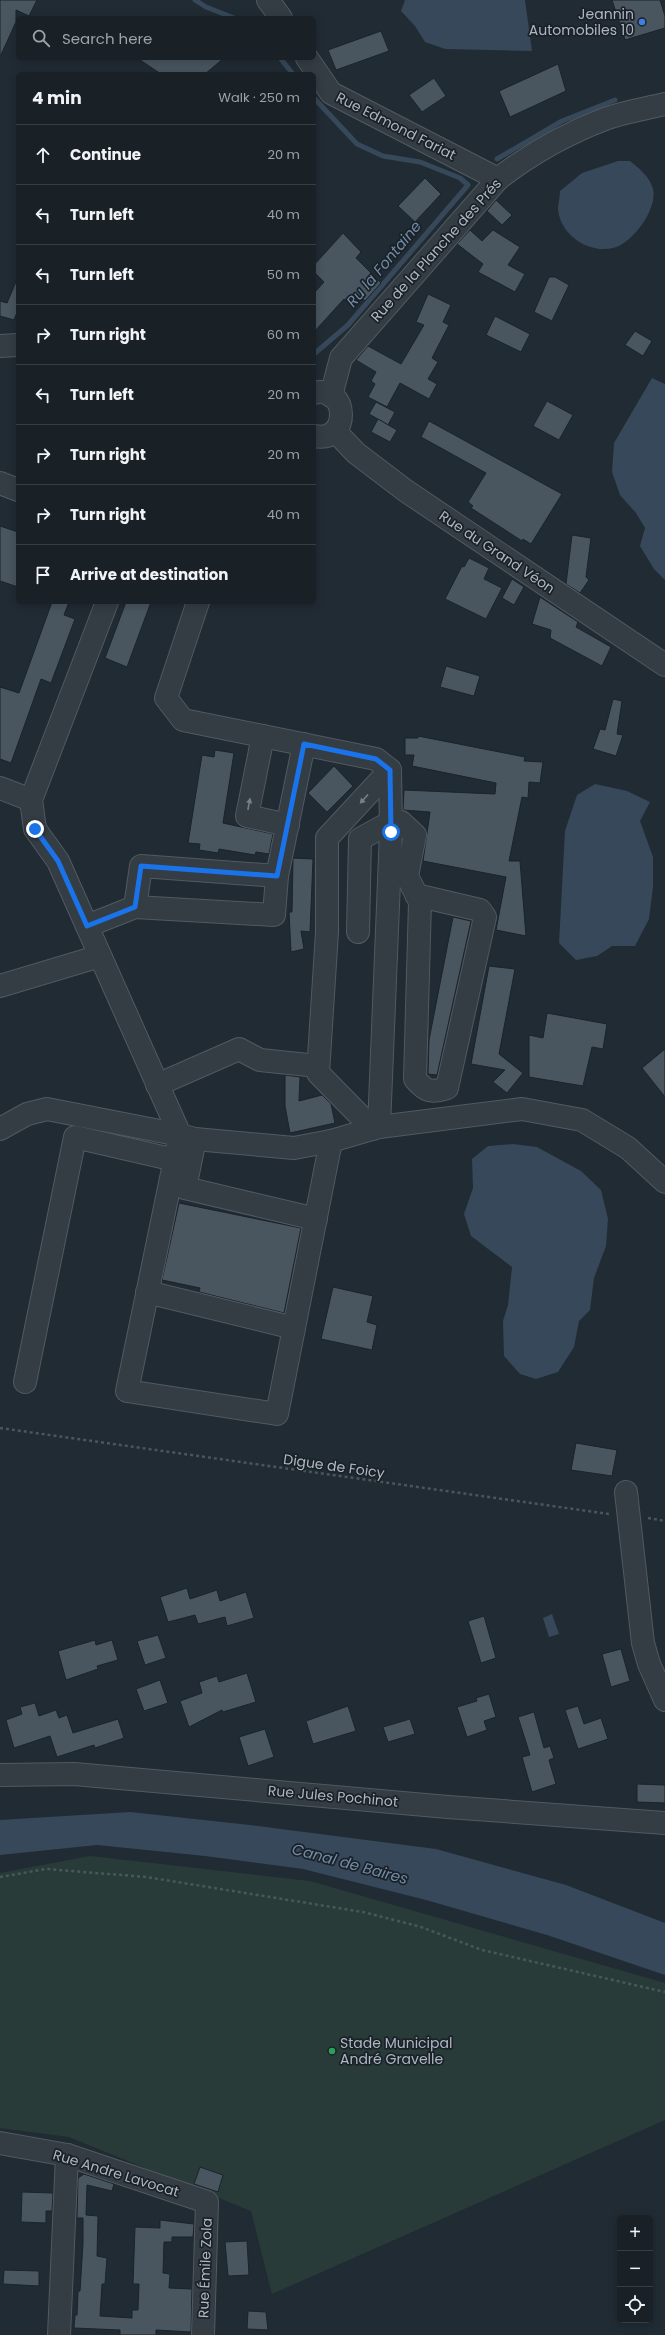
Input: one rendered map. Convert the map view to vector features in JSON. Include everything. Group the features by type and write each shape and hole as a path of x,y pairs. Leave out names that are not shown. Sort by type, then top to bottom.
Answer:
{"street":[{"path":"268,0 280,16"},
{"name":"Rue Edmond Fariat","path":"309,60 331,93 498,179"},
{"name":"Rue de la Planche des Prés","path":"322,394 341,358 498,179 512,168 573,133 606,119 665,104"},
{"path":"0,346 16,345"},
{"path":"316,436 323,437 335,431 339,425 342,412 336,400 322,394"},
{"name":"Rue du Grand Véon","path":"335,431 356,453 406,491 665,665"},
{"path":"0,483 16,489"},
{"path":"106,604 31,800 35,829 58,861 157,1085 188,1137 186,1188 316,1219"},
{"path":"197,604 166,698 182,720 376,759 390,770"},
{"path":"263,736 247,816 288,824"},
{"path":"87,926 135,907 274,915 277,876 304,744"},
{"path":"376,1128 387,931 391,822 390,770"},
{"path":"376,1128 318,1073 318,1066 327,932 327,838 390,770"},
{"path":"0,788 31,800"},
{"path":"358,932 360,839 391,822 401,822 415,835 407,876 416,895 420,902 415,1079 422,1087 434,1092 447,1088 485,918 480,910 416,895"},
{"path":"135,907 141,866 277,876"},
{"path":"327,932 387,931"},
{"path":"0,986 100,956"},
{"path":"157,1085 239,1049 260,1060 318,1066"},
{"path":"0,1129 26,1114 46,1109 188,1137 294,1148 332,1141 376,1128 522,1109 582,1120 628,1148 665,1182"},
{"path":"25,1382 75,1137 175,1160"},
{"path":"188,1137 175,1160 127,1391 277,1414 332,1141"},
{"path":"147,1292 294,1328"},
{"path":"626,1492 638,1587 643,1643 649,1664 665,1700"},
{"name":"Rue Jules Pochinot","path":"0,1775 74,1774 448,1807 665,1823"},
{"name":"Rue Andre Lavocat","path":"0,2143 67,2155 207,2202"},
{"path":"59,2335 67,2155"},
{"name":"Rue Émile Zola","path":"203,2335 207,2202"}],"path":[{"name":"Digue de Foicy","path":"0,1428 665,1521"},
{"path":"0,1877 46,1869 146,1877 363,1912 421,1927 482,1950 665,1992"}],"shaded area":[{"name":"Stade Municipal André Gravelle","path":"90,1856 310,1881 665,1983 665,2120 272,2294 251,2211 69,2137 0,2128 0,1873"}],"water":[{"path":"405,0 525,0 532,51 445,49 425,42 415,26 401,11"},
{"path":"618,161 630,161 647,177 653,189 652,206 642,224 628,240 613,248 595,248 577,240 564,227 558,209 560,191 582,173"},
{"path":"652,378 665,384 665,580 654,569 640,546 645,528 636,513 620,495 612,472 614,443"},
{"path":"595,784 627,791 650,802 640,821 653,857 653,887 649,919 635,946 612,946 597,956 576,960 559,943 565,831 577,795"},
{"path":"513,1144 537,1147 581,1171 601,1190 608,1219 606,1246 594,1278 590,1310 579,1321 574,1347 558,1372 536,1379 520,1374 504,1356 503,1321 508,1305 512,1267 471,1236 464,1214 473,1188 472,1159 488,1146"},
{"path":"552,1614 559,1634 549,1637 543,1618"},
{"name":"Canal de Baires","path":"130,1812 250,1825 436,1849 566,1885 665,1923 665,1975 547,1935 426,1900 303,1869 205,1856 97,1845 0,1855 0,1820"}],"building":[{"path":"0,0 37,0 29,16 16,10 16,22 0,57"},
{"name":"Jeannin Automobiles 10","path":"612,0 660,0 665,16 665,28 625,40"},
{"path":"381,31 389,51 336,70 328,50"},
{"path":"140,60 222,60 207,72 158,72"},
{"path":"558,64 566,91 510,117 499,91"},
{"path":"434,78 446,96 422,112 409,95"},
{"path":"425,178 441,194 415,222 398,206"},
{"path":"496,200 512,215 502,225 487,211"},
{"path":"470,230 482,241 493,230 520,247 508,265 525,274 515,292 478,272 483,264 457,244"},
{"path":"343,233 361,252 356,258 381,283 365,301 357,294 350,304 344,299 316,330 316,291 324,282 316,274 316,263"},
{"path":"549,277 555,277 569,285 552,321 534,312"},
{"path":"16,282 16,315 14,320 0,316 0,301 7,303"},
{"path":"428,294 451,305 443,322 449,325 432,358 438,362 428,379 437,384 429,399 400,383 387,407 368,397 375,384 371,381 376,372 356,360 368,346 401,364 424,325 416,322"},
{"path":"495,316 530,334 521,352 486,335"},
{"path":"635,331 652,341 643,356 625,345"},
{"path":"547,401 573,415 559,440 533,426"},
{"path":"376,402 395,412 388,425 369,414"},
{"path":"378,419 397,430 390,442 371,432"},
{"path":"429,421 562,494 531,544 523,539 522,541 471,508 473,506 468,502 486,473 421,437"},
{"path":"0,526 16,531 16,586 0,581"},
{"path":"572,535 591,538 586,577 589,580 580,593 566,584"},
{"path":"469,558 489,568 484,579 502,588 486,619 445,599 462,566 464,567"},
{"path":"512,579 524,587 514,605 502,598"},
{"path":"540,597 578,622 576,627 611,647 602,666 550,638 551,630 532,624"},
{"path":"51,604 68,604 64,615 75,619 51,683 41,679 11,763 0,759 0,687 19,693"},
{"path":"125,604 150,604 127,667 105,658"},
{"path":"446,666 480,676 474,696 440,687"},
{"path":"613,699 622,701 617,734 623,735 616,756 593,749 600,729 605,730"},
{"path":"418,736 525,757 524,761 543,762 540,783 529,782 528,798 522,797 509,861 520,861 526,936 496,930 506,877 423,861 430,812 403,810 404,790 495,794 496,783 412,766 414,755 405,755 405,738 418,738"},
{"path":"215,750 234,753 223,823 273,834 269,854 256,852 255,855 219,849 218,853 199,850 200,844 188,843 202,755 214,757"},
{"path":"334,766 353,786 327,812 308,793"},
{"path":"293,858 313,859 310,932 301,931 304,949 291,952 289,912 292,912"},
{"path":"453,917 471,921 437,1075 428,1074 429,1040"},
{"path":"489,966 515,969 499,1054 523,1073 507,1093 493,1082 505,1070 471,1064"},
{"path":"547,1013 607,1024 603,1049 592,1047 583,1086 529,1077 529,1035 543,1038"},
{"path":"665,1049 665,1097 642,1068"},
{"path":"285,1075 300,1077 299,1101 322,1095 331,1104 335,1123 290,1133 285,1106"},
{"path":"179,1203 301,1228 284,1313 199,1292 200,1288 162,1280"},
{"path":"333,1287 373,1296 367,1322 377,1325 372,1350 321,1339"},
{"path":"576,1443 617,1450 612,1476 571,1470"},
{"path":"187,1588 190,1599 217,1590 220,1601 246,1592 254,1618 227,1626 225,1617 198,1624 195,1615 168,1622 160,1597"},
{"path":"484,1616 496,1658 481,1663 468,1621"},
{"path":"158,1635 166,1658 145,1665 137,1641"},
{"path":"95,1640 96,1645 112,1640 118,1660 97,1666 98,1669 66,1680 58,1651"},
{"path":"621,1649 630,1681 611,1687 602,1654"},
{"path":"247,1673 256,1702 223,1712 222,1710 189,1727 180,1701 202,1693 199,1682 217,1676 219,1682"},
{"path":"160,1680 168,1703 144,1711 136,1689"},
{"path":"489,1694 496,1717 484,1721 487,1730 467,1737 457,1707 477,1701 476,1698"},
{"path":"35,1703 39,1716 56,1710 59,1718 67,1715 73,1733 118,1719 124,1738 95,1748 94,1745 57,1757 50,1736 14,1748 6,1720 22,1714 20,1707"},
{"path":"348,1706 356,1731 313,1744 306,1721"},
{"path":"578,1706 584,1724 601,1718 608,1739 578,1749 565,1710"},
{"path":"534,1712 544,1748 550,1746 554,1758 549,1760 556,1784 532,1792 522,1757 530,1755 518,1717"},
{"path":"410,1719 415,1734 388,1742 383,1727"},
{"path":"265,1729 274,1757 248,1766 239,1737"},
{"path":"637,1784 665,1785 665,1803 637,1802"},
{"path":"200,2167 223,2175 218,2192 194,2184"},
{"path":"84,2174 114,2184 112,2191 87,2185 86,2215 98,2216 97,2256 107,2258 105,2284 102,2284 100,2316 132,2318 132,2310 138,2310 139,2284 133,2284 135,2227 160,2228 160,2220 194,2224 193,2237 172,2237 172,2242 164,2242 163,2273 170,2274 169,2288 192,2289 191,2332 156,2330 156,2335 120,2335 120,2330 74,2328 75,2315 77,2315 78,2291 80,2291 83,2243 83,2218 77,2218 78,2178"},
{"path":"22,2192 53,2193 52,2211 46,2211 46,2223 21,2222"},
{"path":"247,2241 249,2275 228,2276 225,2242"},
{"path":"4,2270 39,2271 39,2286 3,2284"},
{"path":"248,2311 266,2312 268,2330 247,2329"}],"waterway":[{"path":"195,0 206,7 229,16"},
{"path":"282,60 291,72"},
{"name":"Ru la Fontaine","path":"316,100 357,144 383,156 420,162 460,178 468,185 348,325 316,352"},
{"name":"Ru la Fontaine","path":"497,159 562,121 615,100"}],"place":[{"name":"Jeannin Automobiles 10","path":"642,22"},
{"name":"Stade Municipal André Gravelle","path":"332,2051"}],"route":[{"path":"35,829 58,861 87,926 135,907 141,866 277,876 304,744 376,759 390,770 391,832"}]}
